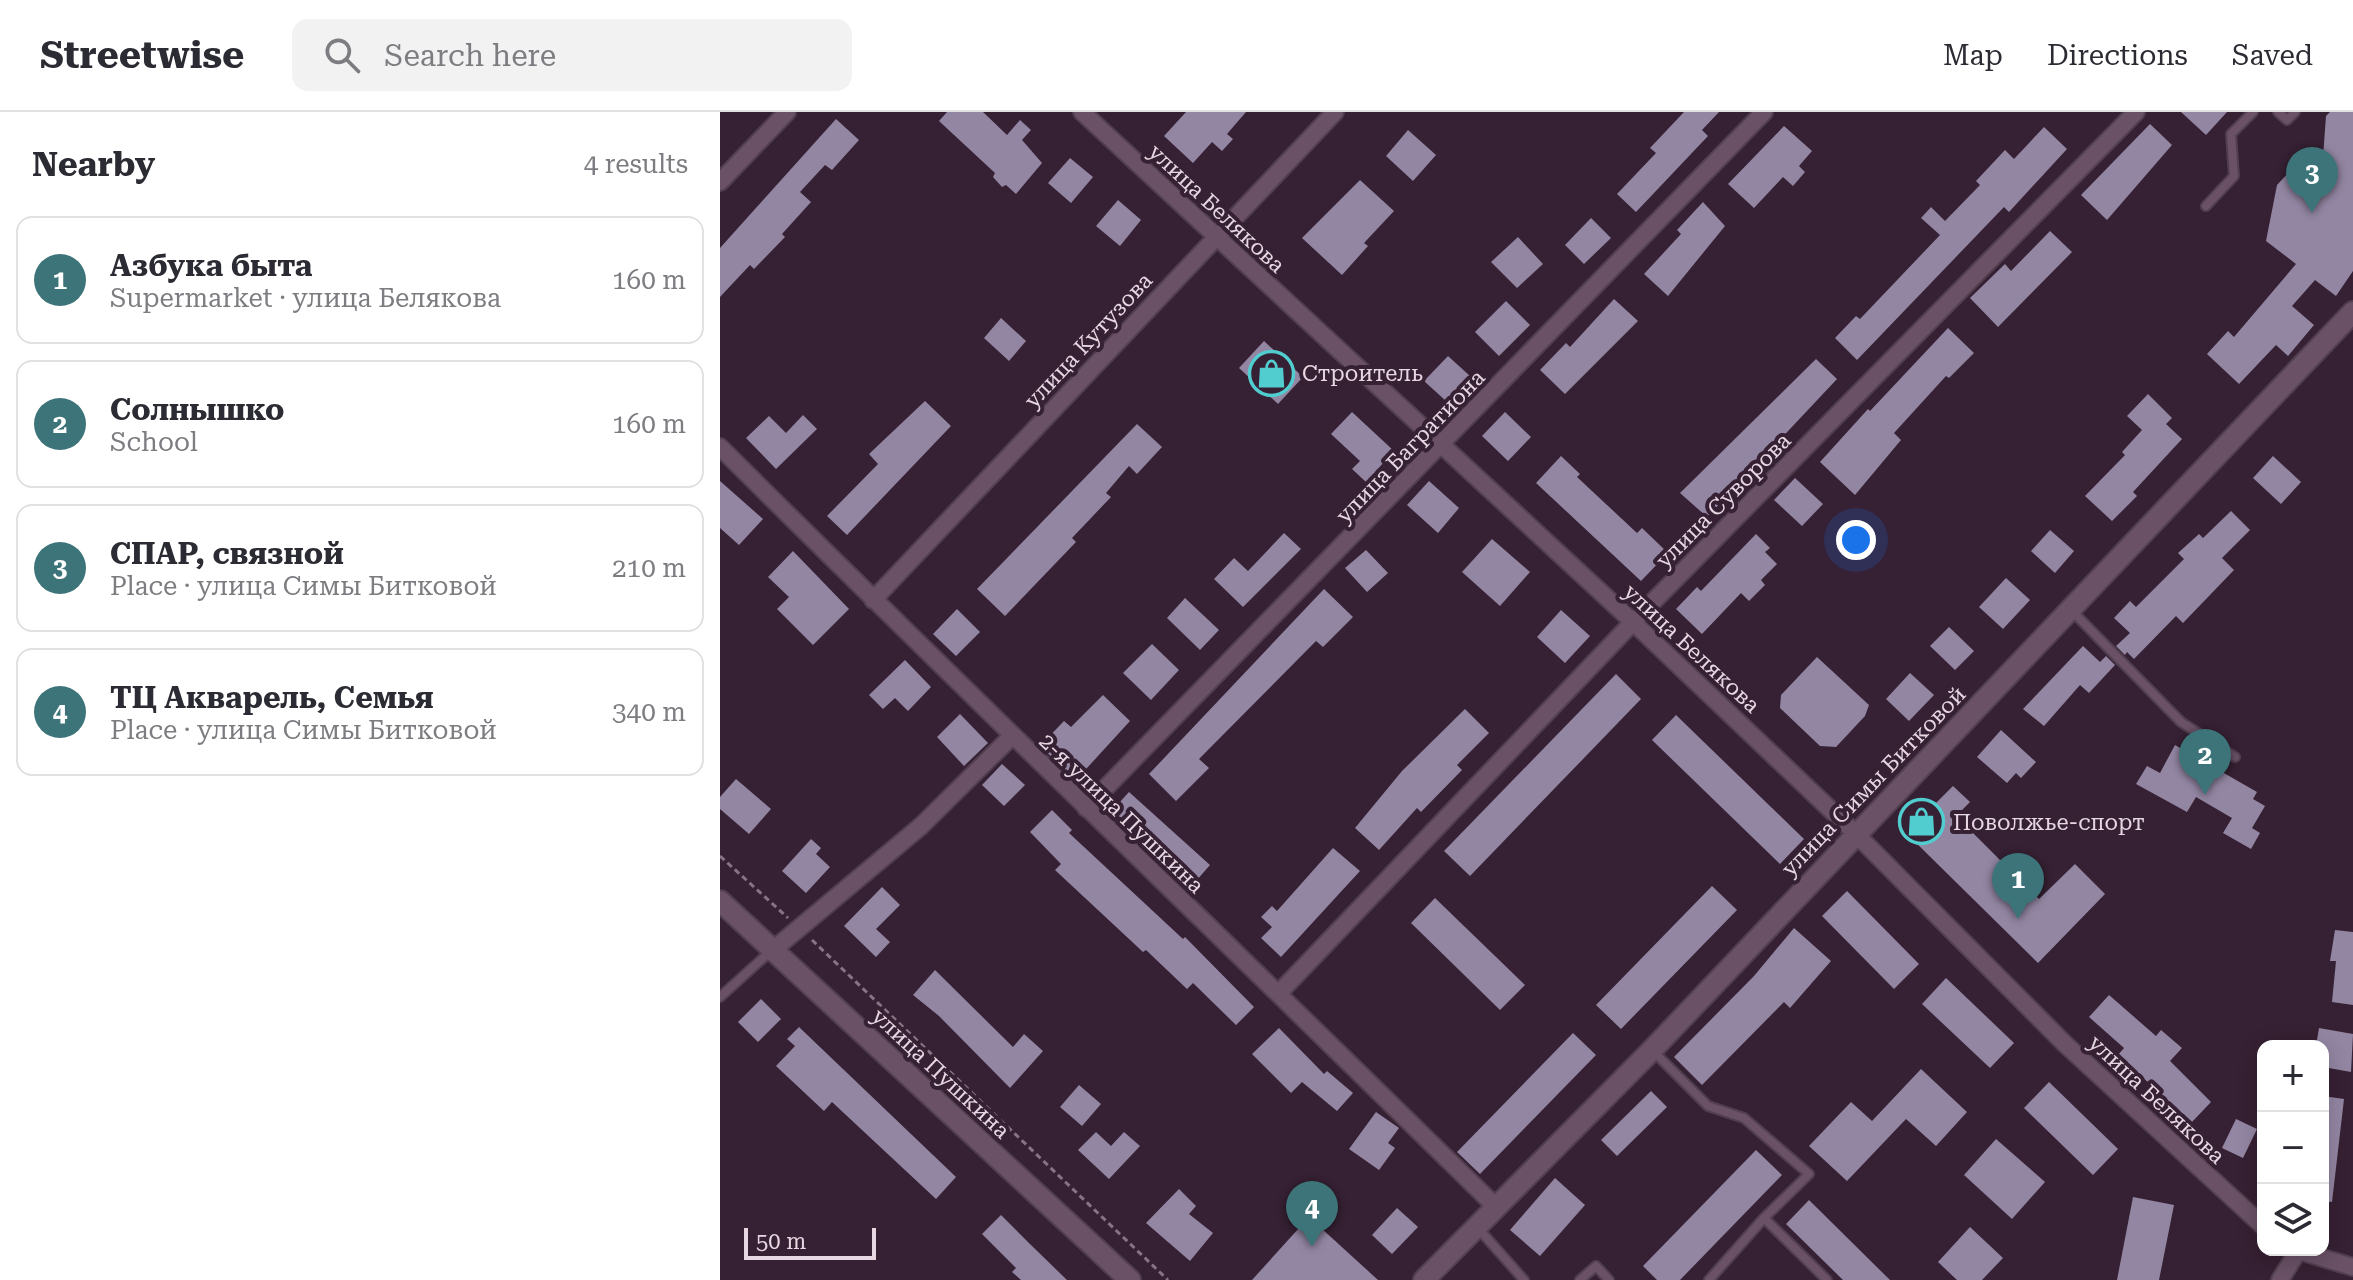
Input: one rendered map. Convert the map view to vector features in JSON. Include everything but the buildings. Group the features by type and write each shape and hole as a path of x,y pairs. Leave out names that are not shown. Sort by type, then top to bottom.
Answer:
{"street":[{"path":"720,182 787,112"},
{"name":"улица Белякова","path":"1082,112 1633,622 1855,833 2065,1044 2257,1220"},
{"name":"улица Кутузова","path":"873,600 1335,112"},
{"name":"улица Багратиона","path":"1086,808 1764,112"},
{"name":"улица Суворова","path":"1279,993 1633,622 2136,112"},
{"name":"улица Симы Битковой","path":"1424,1280 1652,1050 2353,312"},
{"name":"2-я улица Пушкина","path":"720,447 1011,737 1279,993 1496,1207"},
{"path":"773,950 921,826 1011,737"},
{"name":"улица Пушкина","path":"720,901 1130,1280"},
{"path":"2280,1280 2294,1256"},
{"path":"2314,1256 2353,1267"}],"lane":[{"path":"2206,206 2234,176 2231,134 2253,112"},
{"path":"2278,112 2287,120 2295,112"},
{"path":"2071,610 2181,722 2235,757"},
{"path":"720,997 773,950"},
{"path":"1652,1050 1708,1106 1744,1118 1809,1174 1764,1218 1709,1280"},
{"path":"1764,1218 1827,1280"},
{"path":"1476,1226 1524,1280"},
{"path":"1580,1280 1596,1266 1609,1280"}],"path":[{"path":"720,856 1168,1280"}],"place":[{"name":"СПАР, связной","path":"2312,213"},
{"name":"Строитель","path":"1271,373"},
{"name":"Солнышко","path":"2205,795"},
{"name":"Поволжье-спорт","path":"1922,822"},
{"name":"Азбука быта","path":"2018,919"},
{"name":"ТЦ Акварель, Семья","path":"1312,1247"}]}
